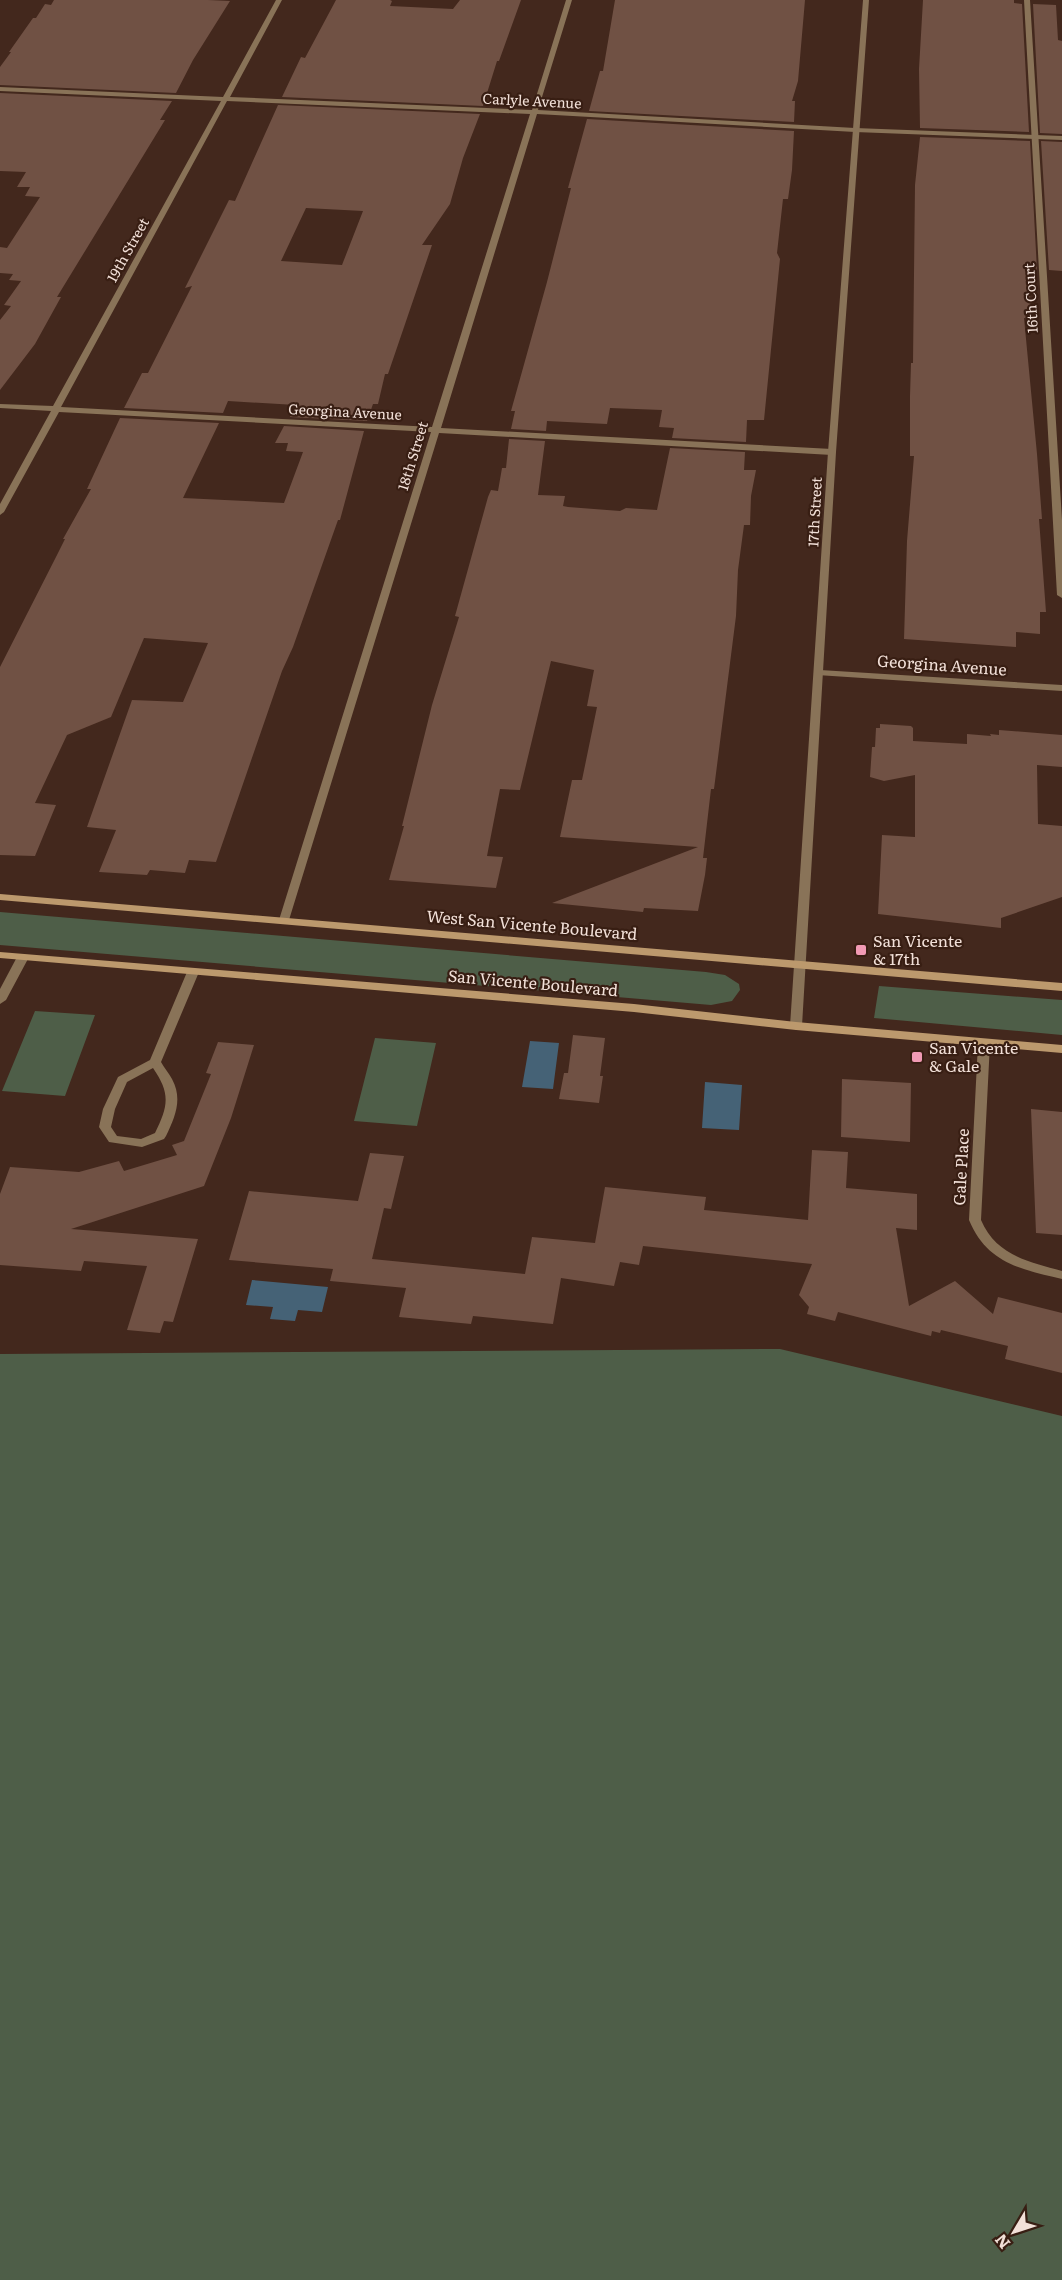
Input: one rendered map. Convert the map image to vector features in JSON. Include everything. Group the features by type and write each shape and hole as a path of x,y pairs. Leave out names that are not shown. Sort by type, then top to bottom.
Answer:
{"main road":[{"name":"West San Vicente Boulevard","path":"0,897 1062,987"},
{"name":"San Vicente Boulevard","path":"0,955 623,1007 796,1026 1062,1049"}],"street":[{"name":"19th Street","path":"0,512 279,0"},
{"name":"18th Street","path":"284,920 568,0"},
{"name":"17th Street","path":"796,1026 820,673 832,452 866,0"},
{"name":"16th Court","path":"1027,0 1062,595"},
{"name":"Carlyle Avenue","path":"0,89 1062,138"},
{"name":"Georgina Avenue","path":"0,406 832,452"},
{"name":"Georgina Avenue","path":"820,673 1062,688"},
{"path":"0,1000 23,957"},
{"path":"155,1062 158,1070 168,1080 174,1099 160,1136 142,1143 113,1139 105,1127 122,1080 155,1062 193,972"},
{"name":"Gale Place","path":"984,1043 975,1220 985,1241 1003,1254 1030,1267 1062,1275"}],"green space":[{"path":"0,912 706,972 725,975 739,984 740,990 732,1001 711,1005 0,945"},
{"path":"879,986 1062,1000 1062,1035 874,1018"},
{"path":"35,1011 95,1015 65,1096 2,1091"},
{"path":"375,1038 436,1043 417,1126 354,1121"},
{"path":"780,1349 1062,1416 1062,2280 0,2280 0,1354"}],"water":[{"path":"530,1041 559,1043 553,1089 522,1087"},
{"path":"705,1082 742,1085 739,1130 702,1128"},
{"path":"252,1280 328,1287 322,1312 298,1310 295,1321 270,1319 273,1307 246,1305"}],"building":[{"path":"54,0 230,1 193,60 176,93 0,85 0,67 11,52 9,52 45,4 51,5"},
{"path":"336,0 390,0 392,1 390,6 453,9 460,0 521,0 499,61 497,61 483,106 282,97 301,57 305,58"},
{"path":"615,0 805,0 798,81 792,101 795,101 794,122 589,111 600,71 603,71"},
{"path":"923,0 1014,0 1014,3 1022,4 1029,132 920,128 919,69"},
{"path":"1033,4 1056,5 1058,40 1062,41 1062,134 1040,133"},
{"path":"0,93 172,101 160,120 165,120 57,297 61,297 35,344 0,390 0,320 11,306 4,305 21,281 9,280 13,274 0,273 0,247 7,248 40,197 25,196 30,187 17,187 26,172 0,171"},
{"path":"278,105 480,114 463,158 450,204 422,245 432,245 388,374 385,374 378,404 373,404 367,421 290,417 296,405 228,401 223,413 124,408 142,373 148,373 192,286 185,288 229,200 235,201","holes":["306,208 363,211 342,265 281,261"]},
{"path":"587,119 794,131 788,199 783,199 777,253 780,259 764,420 747,420 746,442 672,438 674,428 659,427 662,410 610,408 607,424 547,421 546,431 511,429 515,411 511,411 547,282 571,188 568,188"},
{"path":"920,137 1030,141 1037,270 1029,269 1031,319 1024,318 1042,519 1039,519 1046,612 1040,612 1040,634 1016,632 1016,647 904,639 907,541 914,456 910,456 910,396 911,363 913,363 915,185"},
{"path":"1041,141 1062,142 1062,271 1049,270"},
{"path":"120,418 219,423 183,498 284,503 303,452 286,451 288,443 275,443 284,426 364,431 340,520 338,520 293,647 282,671 216,862 189,860 185,873 150,870 147,875 99,872 116,830 87,827 132,700 183,702 208,643 144,638 111,717 67,735 35,803 56,805 35,856 0,855 0,667 65,539 63,539 91,489 87,489"},
{"path":"509,439 545,441 538,495 565,496 563,506 568,507 620,511 626,508 657,510 670,448 745,452 744,470 756,470 751,496 750,525 744,525 738,570 736,616 714,789 711,789 703,858 707,858 698,911 644,908 643,912 552,903 698,847 560,837 572,780 582,780 597,707 587,706 594,670 551,661 520,790 500,789 487,856 503,857 496,888 389,880 432,705 459,617 455,616 488,497 491,490 498,491 502,468 506,468"},
{"path":"880,724 911,726 913,741 967,744 967,734 999,735 999,730 1062,735 1062,767 1037,765 1038,824 1062,826 1062,897 1001,918 1001,928 878,914 882,835 915,837 915,775 884,781 870,777 872,747 875,747 876,728 880,728"},
{"path":"573,1035 605,1038 599,1103 559,1099 564,1073 568,1073"},
{"path":"218,1042 254,1045 231,1118 204,1186 71,1229 198,1239 173,1322 164,1321 160,1333 127,1330 147,1266 84,1261 81,1271 0,1265 0,1194 10,1167 79,1172 119,1161 124,1171 177,1155 172,1145 184,1141 211,1074 206,1073"},
{"path":"842,1079 911,1083 910,1142 841,1137"},
{"path":"1031,1109 1062,1112 1062,1235 1036,1233"},
{"path":"812,1150 848,1152 846,1188 917,1194 917,1230 896,1228 909,1306 955,1281 993,1314 998,1297 1062,1313 1062,1373 1005,1359 1008,1346 941,1330 940,1333 932,1331 931,1336 838,1312 835,1321 807,1314 809,1307 799,1295 812,1264 643,1246 639,1265 620,1262 614,1286 561,1278 553,1324 473,1316 471,1324 399,1317 406,1288 330,1281 333,1269 229,1260 249,1191 358,1201 370,1153 404,1156 391,1209 384,1208 372,1259 525,1274 532,1237 595,1243 605,1187 706,1197 704,1210 808,1220"}],"place":[{"name":"San Vicente & 17th","path":"861,950"},
{"name":"San Vicente & Gale","path":"917,1057"}]}
